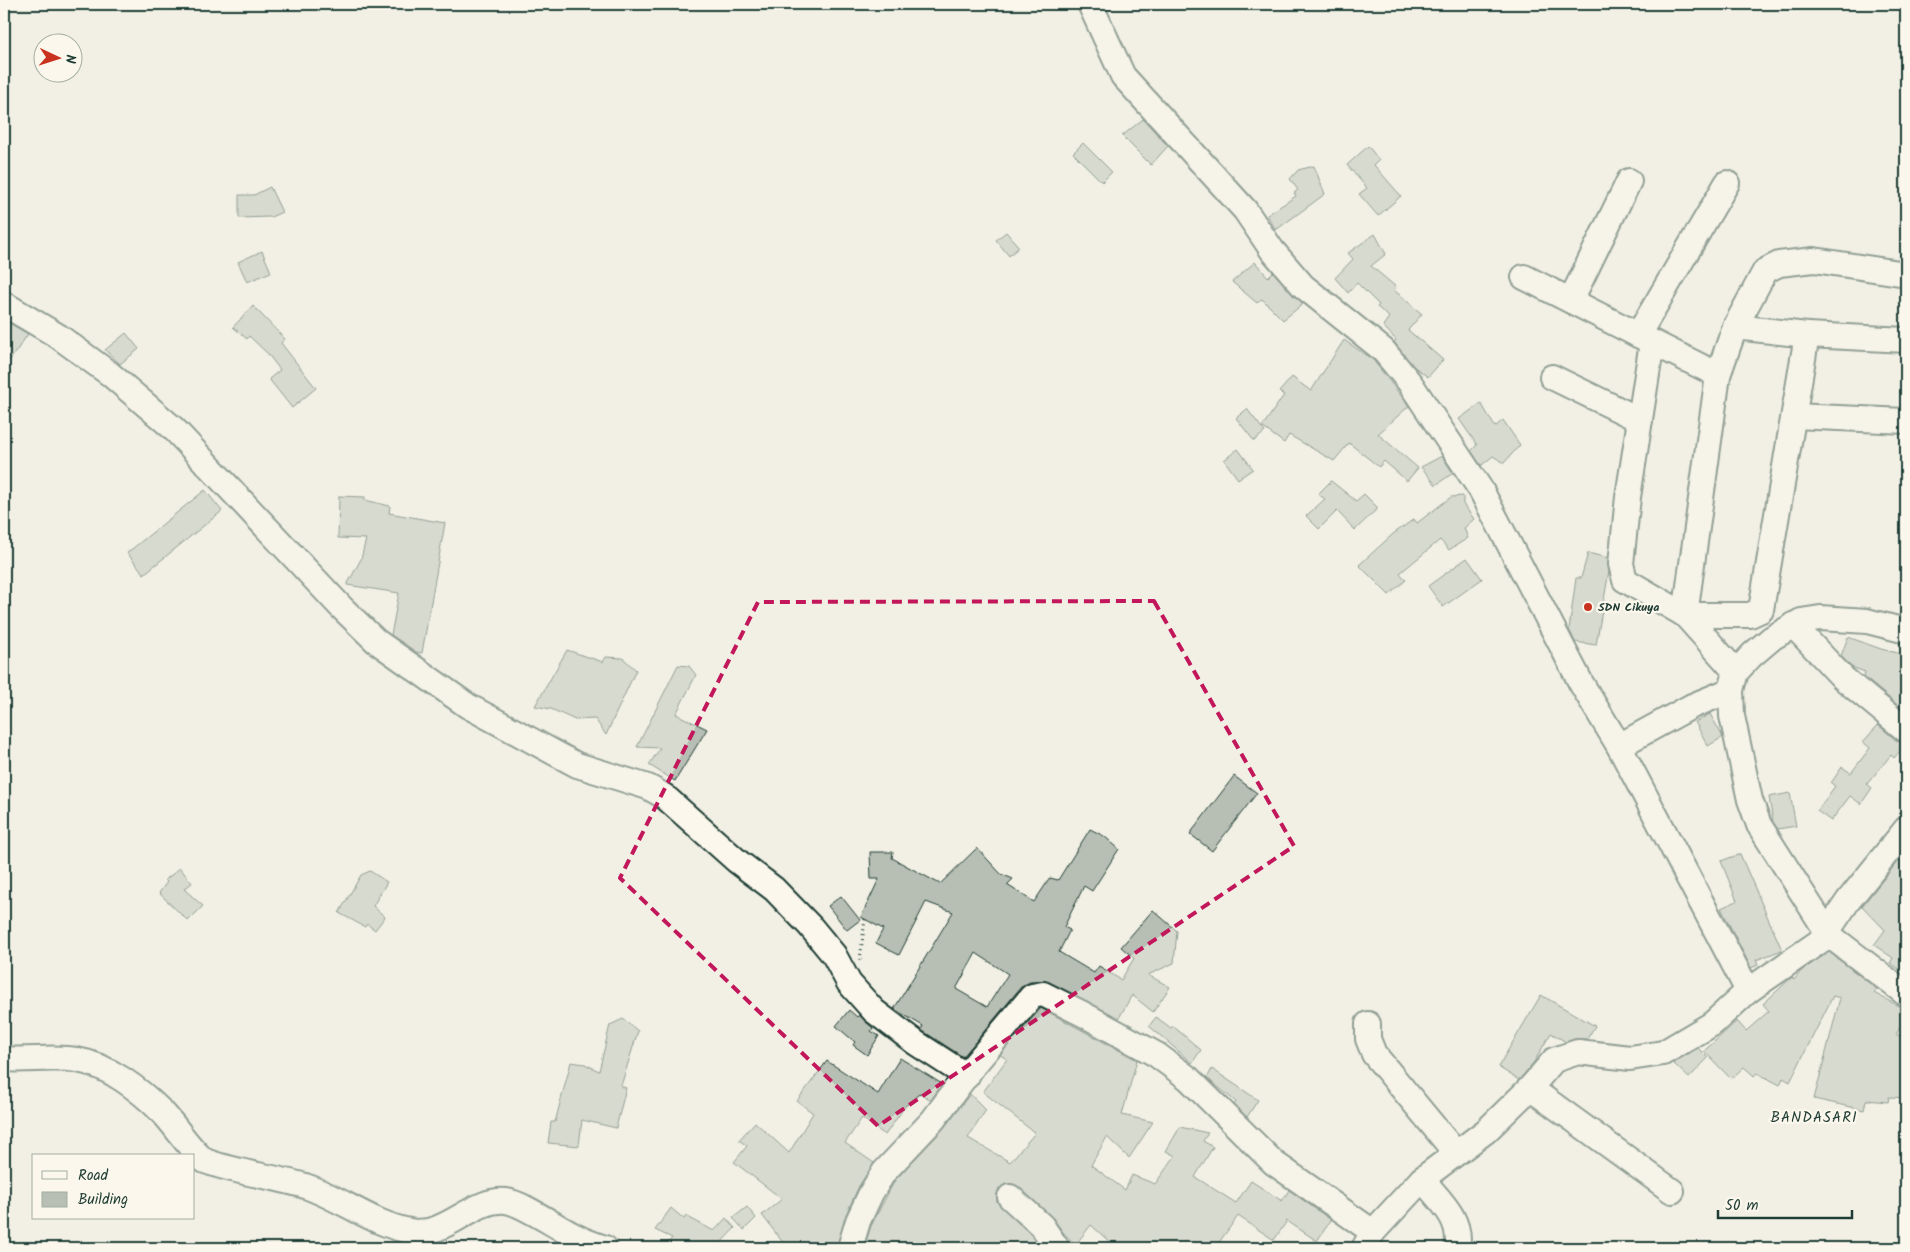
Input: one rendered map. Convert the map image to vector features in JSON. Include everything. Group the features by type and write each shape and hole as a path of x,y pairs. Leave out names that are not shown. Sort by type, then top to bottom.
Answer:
{"street":[{"path":"1090,4 1123,76 1245,210 1272,250 1303,286 1383,350 1410,383 1481,490 1581,683 1619,746 1748,991"},
{"path":"1571,300 1629,182"},
{"path":"1727,183 1645,339 1640,420 1628,497 1621,564 1622,573 1625,580 1684,615 1733,681 1732,716 1750,800 1758,825 1828,933 1906,994"},
{"path":"1684,615 1718,375 1735,327 1765,271 1779,264 1814,260 1906,274"},
{"path":"1524,277 1718,375"},
{"path":"4,304 58,336 110,374 174,429 341,608 376,641 468,706 577,765 648,787 664,796 737,861 774,890 828,948 849,983 874,1010 916,1043 966,1076"},
{"path":"1735,327 1807,335 1906,340"},
{"path":"1684,615 1750,615 1761,610 1807,335"},
{"path":"1552,377 1640,420"},
{"path":"1794,416 1906,421"},
{"path":"1619,746 1733,681 1772,638 1801,621 1820,618 1867,621 1906,630"},
{"path":"1793,625 1843,678 1906,730"},
{"path":"850,1248 858,1221 871,1193 884,1172 933,1120 966,1076 1032,996 1043,994 1158,1055 1188,1078 1274,1163 1369,1240 1422,1179 1486,1130 1530,1088 1554,1060 1571,1052 1630,1058 1663,1053 1712,1024 1748,991 1828,933 1848,901 1906,829"},
{"path":"1368,1024 1368,1038 1374,1054 1456,1152"},
{"path":"4,1059 78,1060 103,1069 124,1082 161,1112 196,1154 205,1161 305,1186 341,1201 377,1220 409,1231 421,1231 444,1226 488,1203 508,1201 577,1238 605,1248"},
{"path":"1530,1088 1672,1190"},
{"path":"1422,1179 1453,1217 1459,1236 1457,1248"},
{"path":"1010,1197 1042,1226 1057,1248"}],"path":[{"path":"849,983 861,958 865,919"}],"highlighted area":[{"path":"1154,601 1294,846 878,1126 620,878 758,602"}],"building":[{"path":"1143,119 1168,146 1151,165 1122,136"},
{"path":"1083,143 1112,172 1102,182 1073,153"},
{"path":"1368,146 1379,160 1374,165 1401,196 1378,216 1359,194 1367,188 1347,165"},
{"path":"1314,166 1325,194 1276,230 1267,215 1296,196 1294,193 1298,190 1290,179 1298,170"},
{"path":"270,187 282,212 271,217 239,218 239,195 254,195"},
{"path":"1006,232 1019,247 1009,256 996,240"},
{"path":"1375,234 1386,254 1371,266 1396,287 1394,290 1422,314 1408,330 1443,360 1428,377 1413,366 1394,342 1396,340 1383,326 1389,317 1377,307 1379,305 1357,283 1348,293 1335,278 1353,259 1348,253"},
{"path":"262,251 271,272 247,282 238,262"},
{"path":"1255,262 1268,277 1273,272 1303,304 1283,320 1262,299 1257,303 1232,282"},
{"path":"253,306 285,339 281,343 316,388 292,408 269,379 280,370 268,354 249,336 247,339 233,327"},
{"path":"4,320 28,334 4,369"},
{"path":"126,333 139,349 120,364 105,350"},
{"path":"1344,340 1373,360 1409,406 1378,434 1418,468 1407,481 1384,461 1379,467 1349,443 1334,461 1289,435 1284,443 1262,427 1284,395 1279,392 1292,377 1311,391"},
{"path":"1481,403 1495,427 1503,420 1520,445 1504,463 1493,456 1482,465 1471,451 1477,445 1459,419"},
{"path":"1247,409 1265,432 1254,441 1236,418"},
{"path":"1238,449 1253,469 1238,479 1224,460"},
{"path":"1442,456 1453,473 1436,485 1421,467"},
{"path":"1331,481 1356,501 1364,494 1378,508 1355,530 1337,511 1319,529 1306,516 1325,499 1318,494"},
{"path":"205,490 222,511 144,574 127,553"},
{"path":"339,496 365,497 365,500 390,506 389,513 445,523 422,653 416,652 391,635 399,593 347,585 361,559 366,539 338,538"},
{"path":"1463,496 1463,504 1474,519 1464,528 1468,538 1449,550 1440,540 1400,573 1406,580 1389,595 1359,565 1393,534 1414,519 1417,523 1451,497"},
{"path":"1588,553 1608,558 1609,571 1596,645 1575,642 1569,629 1576,578 1581,578"},
{"path":"1467,558 1482,579 1443,607 1428,586"},
{"path":"1848,637 1881,649 1906,655 1906,712 1864,677 1865,672 1851,667 1841,656"},
{"path":"567,650 603,662 606,657 623,658 636,670 606,735 595,719 575,720 551,709 535,706"},
{"path":"678,665 689,666 696,675 676,714 707,729 675,781 649,765 660,748 637,747"},
{"path":"1710,714 1723,737 1708,746 1695,722"},
{"path":"1878,725 1897,741 1906,744 1894,758 1891,755 1867,784 1872,788 1861,804 1850,796 1831,821 1817,811 1835,786 1831,783 1842,767 1851,773 1870,748 1863,742"},
{"path":"1234,776 1257,793 1212,851 1190,834"},
{"path":"1790,793 1796,826 1778,829 1773,822 1769,797"},
{"path":"1090,829 1104,836 1119,849 1092,891 1084,886 1064,927 1070,930 1059,952 1094,973 1099,966 1121,980 1134,958 1121,947 1153,910 1177,931 1174,963 1148,975 1170,987 1153,1012 1132,995 1119,1018 1049,982 1030,982 1021,987 963,1057 921,1030 923,1026 894,1009 953,912 926,902 899,955 876,943 883,929 861,917 879,879 871,879 870,852 893,852 892,858 940,884 977,848 1001,874 1013,879 1007,885 1034,902 1050,878 1058,880","holes":["976,953 1008,974 987,1007 956,989"]},
{"path":"1906,851 1906,974 1890,963 1893,958 1874,945 1885,930 1862,906"},
{"path":"1740,854 1782,950 1756,960 1758,965 1751,968 1721,908 1737,901 1721,861"},
{"path":"180,868 192,883 184,889 203,906 188,921 159,893 167,882 165,880"},
{"path":"370,871 387,882 373,906 385,917 375,930 367,924 365,927 339,913 361,875"},
{"path":"841,896 860,920 847,930 828,906"},
{"path":"1829,952 1877,989 1874,993 1906,1010 1906,1015 1896,1035 1906,1036 1906,1098 1889,1097 1888,1102 1866,1100 1864,1110 1814,1099 1840,998 1833,996 1790,1082 1783,1078 1780,1085 1757,1073 1754,1076 1744,1067 1731,1079 1704,1051 1737,1021 1746,1031 1769,1011 1763,1004 1792,977 1794,980 1801,971"},
{"path":"1541,995 1595,1026 1587,1039 1574,1039 1566,1042 1551,1033 1534,1062 1519,1080 1498,1067"},
{"path":"1041,1008 1137,1060 1122,1115 1153,1122 1129,1158 1107,1137 1091,1165 1125,1190 1132,1175 1155,1184 1175,1156 1166,1151 1180,1127 1208,1133 1203,1141 1213,1147 1195,1177 1236,1203 1251,1181 1282,1201 1289,1190 1331,1220 1317,1241 1287,1221 1274,1240 1238,1216 1215,1248 1122,1248 1114,1241 1112,1244 1091,1225 1076,1244 1066,1236 1051,1216 1019,1187 1005,1184 1000,1188 997,1202 1032,1235 1039,1246 1038,1248 864,1248 871,1226 895,1180 943,1129 970,1094 986,1110 968,1138 1010,1162 1035,1133 983,1092 1007,1059 1000,1055"},
{"path":"849,1010 857,1017 859,1015 873,1028 871,1031 879,1036 867,1055 853,1045 855,1042 836,1026"},
{"path":"1156,1017 1171,1028 1173,1026 1201,1050 1192,1063 1149,1026"},
{"path":"623,1019 638,1031 621,1086 626,1088 616,1128 582,1120 579,1146 548,1143 551,1122 555,1122 571,1062 585,1064 599,1071 610,1025"},
{"path":"1698,1048 1708,1058 1689,1078 1673,1063"},
{"path":"900,1058 942,1084 931,1100 920,1093 904,1108 885,1135 862,1118 845,1143 874,1163 859,1186 846,1215 837,1248 787,1248 762,1215 782,1199 734,1162 747,1146 739,1140 755,1122 789,1153 813,1113 797,1101 827,1061 878,1094"},
{"path":"1212,1069 1258,1100 1247,1117 1234,1105 1236,1102 1207,1078"},
{"path":"747,1207 756,1218 744,1230 733,1218"},
{"path":"671,1208 684,1219 686,1216 714,1231 726,1218 735,1228 716,1248 664,1248 672,1238 655,1230"}],"place":[{"name":"SDN Cikuya","path":"1588,607"}],"district":[{"name":"BANDASARI","path":"1814,1118"}]}
